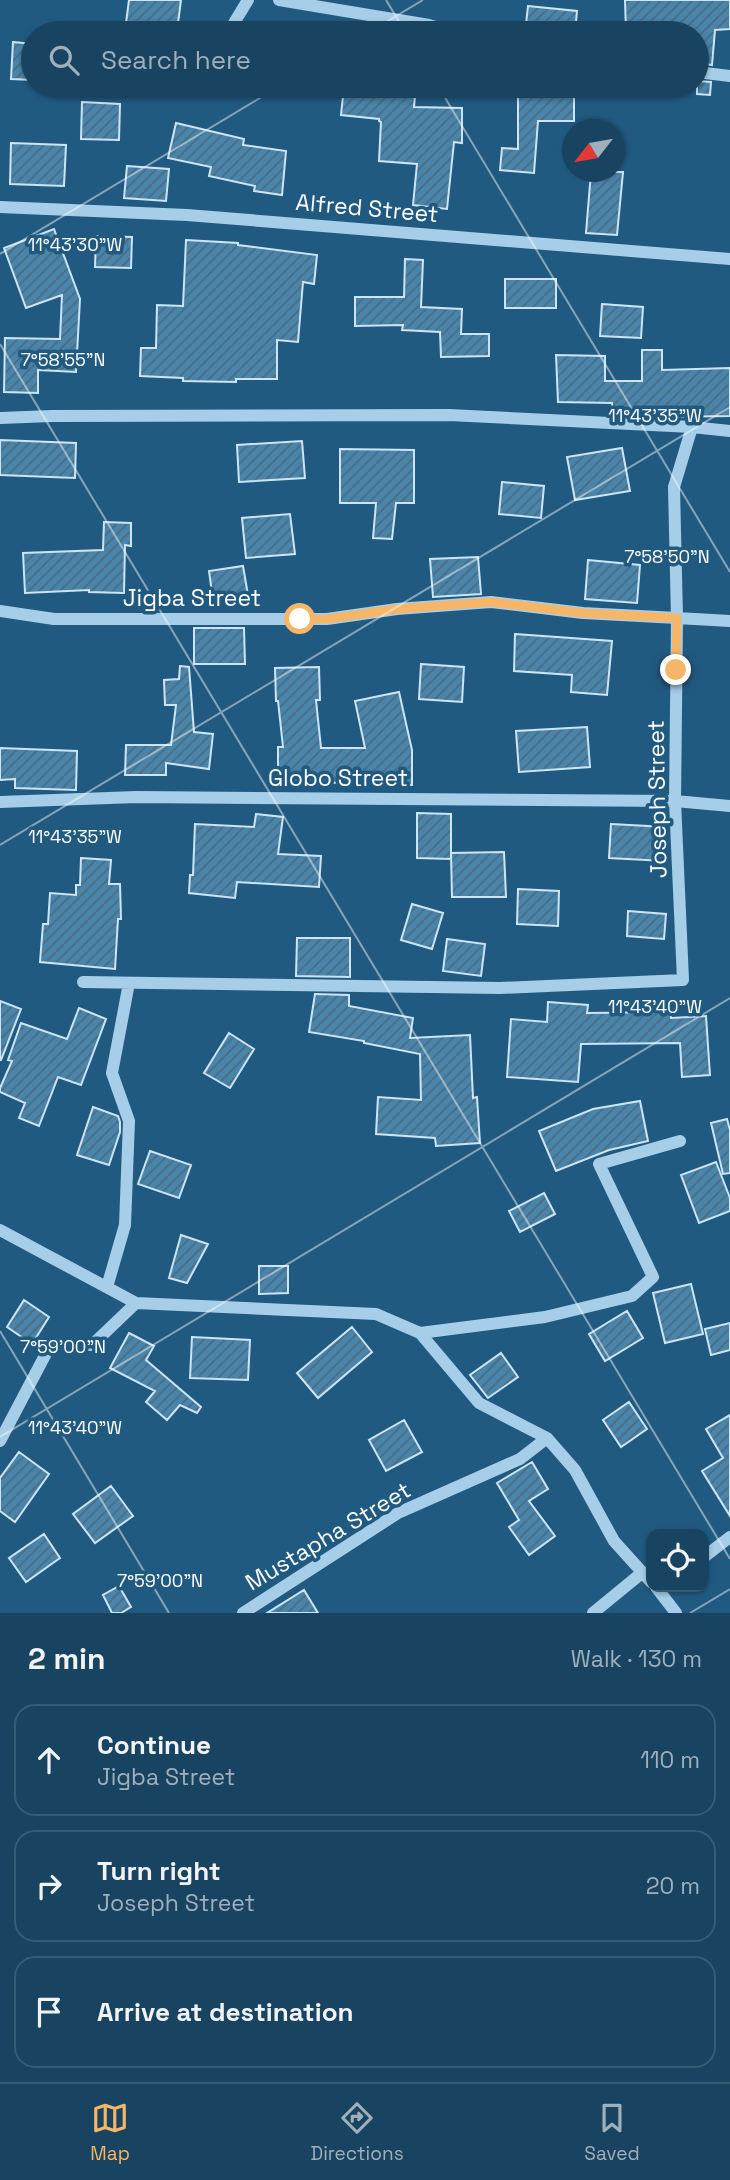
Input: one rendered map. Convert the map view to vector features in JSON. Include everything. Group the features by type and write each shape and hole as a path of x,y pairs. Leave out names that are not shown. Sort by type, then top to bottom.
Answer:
{"street":[{"path":"235,21 248,0"},
{"path":"279,0 405,21"},
{"path":"709,73 730,76"},
{"name":"Alfred Street","path":"0,207 187,215 730,259"},
{"path":"0,418 449,415 730,431"},
{"name":"Joseph Street","path":"129,983 500,988 683,980 675,801 677,618 674,487 692,427"},
{"name":"Jigba Street","path":"0,611 54,620 327,619 397,609 491,602 583,613 730,621"},
{"name":"Globo Street","path":"0,802 136,797 675,801 730,807"},
{"path":"83,982 129,983 112,1073 130,1121 125,1225 107,1287"},
{"path":"420,1333 545,1317 632,1296 653,1277 599,1164 680,1142"},
{"path":"0,1230 136,1303 376,1314 420,1333 479,1403 547,1438 575,1470 614,1541 646,1575"},
{"path":"0,1441 51,1344 92,1345 136,1303"},
{"name":"Mustapha Street","path":"243,1613 398,1513 520,1459 547,1438"},
{"path":"709,1553 730,1537"},
{"path":"593,1613 646,1588"},
{"path":"661,1592 676,1613"}],"building":[{"path":"129,0 181,0 178,21 126,21"},
{"path":"625,0 730,0 730,29 715,30 712,65 709,65 709,21 626,21"},
{"path":"528,6 577,11 576,21 526,21"},
{"path":"13,42 21,43 21,79 11,79"},
{"path":"343,98 415,98 414,107 462,108 462,143 454,142 447,209 413,205 417,164 379,161 379,119 341,115"},
{"path":"518,98 574,98 574,119 538,121 534,173 500,170 502,148 518,149"},
{"path":"82,102 120,104 119,140 81,139"},
{"path":"176,123 244,139 243,145 286,151 282,195 254,191 255,186 209,176 211,167 168,158"},
{"path":"11,143 66,145 64,186 10,184"},
{"path":"127,166 169,169 166,201 124,198"},
{"path":"590,182 622,182 617,235 586,233"},
{"path":"54,229 80,299 76,372 38,370 38,393 4,392 5,338 60,339 62,295 26,308 4,248"},
{"path":"96,236 132,237 131,268 95,267"},
{"path":"186,240 238,243 317,255 314,284 303,282 298,342 277,340 277,379 236,379 236,382 183,381 183,378 140,376 141,348 156,348 157,305 183,306"},
{"path":"405,259 423,260 421,307 462,309 461,334 489,334 489,356 441,357 440,332 402,330 403,325 355,326 355,297 404,297"},
{"path":"505,279 556,279 556,308 505,308"},
{"path":"602,304 643,307 641,338 600,336"},
{"path":"642,350 662,350 662,370 730,368 730,416 613,414 612,403 558,402 556,355 605,356 605,381 642,381"},
{"path":"0,440 76,443 75,478 0,475"},
{"path":"302,441 305,478 239,482 237,445"},
{"path":"622,448 630,491 575,500 567,457"},
{"path":"340,449 414,450 414,503 396,503 392,539 373,538 376,503 340,503"},
{"path":"502,482 544,486 541,518 499,514"},
{"path":"290,514 295,554 246,558 242,518"},
{"path":"104,522 131,523 131,546 125,545 124,593 89,590 25,593 23,553 103,550"},
{"path":"478,557 481,594 433,597 430,559"},
{"path":"588,560 640,565 637,603 585,599"},
{"path":"243,566 248,595 213,600 209,571"},
{"path":"194,628 244,628 245,664 194,664"},
{"path":"515,634 612,641 607,695 571,692 572,675 514,671"},
{"path":"421,664 464,667 462,702 419,699"},
{"path":"180,666 189,667 194,732 213,734 209,769 166,763 166,775 125,775 126,745 171,745 176,705 165,705 164,680 179,679"},
{"path":"319,667 320,700 316,700 321,748 365,748 355,701 399,692 412,750 412,785 278,781 278,747 283,747 276,701 275,668"},
{"path":"587,727 590,767 519,772 516,731"},
{"path":"0,748 77,751 76,790 15,788 15,779 0,780"},
{"path":"417,813 451,814 451,859 417,858"},
{"path":"256,814 283,817 278,854 321,856 319,887 237,882 235,898 189,893 190,875 193,875 195,824 254,827"},
{"path":"611,824 666,827 664,861 609,858"},
{"path":"504,852 506,897 452,897 451,853"},
{"path":"81,858 111,860 109,884 120,884 121,919 118,919 115,969 40,962 43,924 48,924 50,893 76,895 76,885 80,885"},
{"path":"518,889 559,891 558,926 517,924"},
{"path":"412,904 443,913 432,949 401,940"},
{"path":"628,911 666,914 664,939 627,936"},
{"path":"297,938 350,938 350,977 296,976"},
{"path":"447,939 485,944 481,976 443,971"},
{"path":"315,994 349,995 349,1006 413,1018 410,1038 470,1035 473,1098 477,1097 480,1143 436,1146 435,1138 376,1134 378,1097 421,1100 420,1054 309,1032"},
{"path":"0,1001 21,1009 1,1060 0,1060"},
{"path":"548,1002 588,1005 587,1013 671,1012 671,1018 706,1016 710,1075 682,1077 680,1043 581,1044 578,1082 507,1077 511,1019 547,1022"},
{"path":"79,1008 106,1019 81,1085 58,1077 39,1126 19,1118 25,1103 0,1092 0,1088 12,1061 8,1060 21,1023 67,1039"},
{"path":"229,1033 254,1049 230,1088 204,1073"},
{"path":"640,1101 648,1141 609,1150 556,1171 539,1131 593,1109"},
{"path":"93,1107 118,1116 120,1122 120,1132 109,1165 77,1155"},
{"path":"727,1119 730,1130 730,1173 723,1174 711,1123"},
{"path":"150,1151 191,1165 179,1198 138,1184"},
{"path":"716,1162 730,1198 730,1211 699,1223 681,1175"},
{"path":"544,1193 555,1214 520,1232 509,1211"},
{"path":"181,1235 208,1244 187,1283 169,1278"},
{"path":"259,1266 288,1266 288,1293 259,1294"},
{"path":"691,1284 703,1334 665,1343 653,1293"},
{"path":"24,1300 49,1317 32,1344 7,1327"},
{"path":"627,1311 643,1338 605,1361 589,1334"},
{"path":"730,1323 730,1350 711,1355 705,1329"},
{"path":"352,1327 372,1352 318,1398 297,1373"},
{"path":"129,1333 154,1346 146,1360 201,1407 197,1413 180,1405 167,1420 146,1402 155,1391 110,1368"},
{"path":"192,1337 250,1340 248,1380 190,1378"},
{"path":"501,1353 518,1377 488,1398 470,1375"},
{"path":"629,1402 647,1429 621,1447 603,1420"},
{"path":"730,1415 730,1516 702,1471 723,1458 706,1429"},
{"path":"404,1420 422,1452 386,1471 369,1440"},
{"path":"19,1452 49,1474 15,1522 0,1511 0,1478"},
{"path":"532,1462 548,1489 529,1501 555,1536 529,1555 509,1527 519,1520 497,1483"},
{"path":"111,1486 133,1516 95,1543 73,1514"},
{"path":"44,1534 60,1558 26,1582 9,1558"},
{"path":"119,1586 131,1607 121,1613 112,1613 103,1595"},
{"path":"304,1590 318,1613 267,1613"}],"route":[{"path":"300,619 327,619 397,609 491,602 583,613 677,618 676,670"}]}
